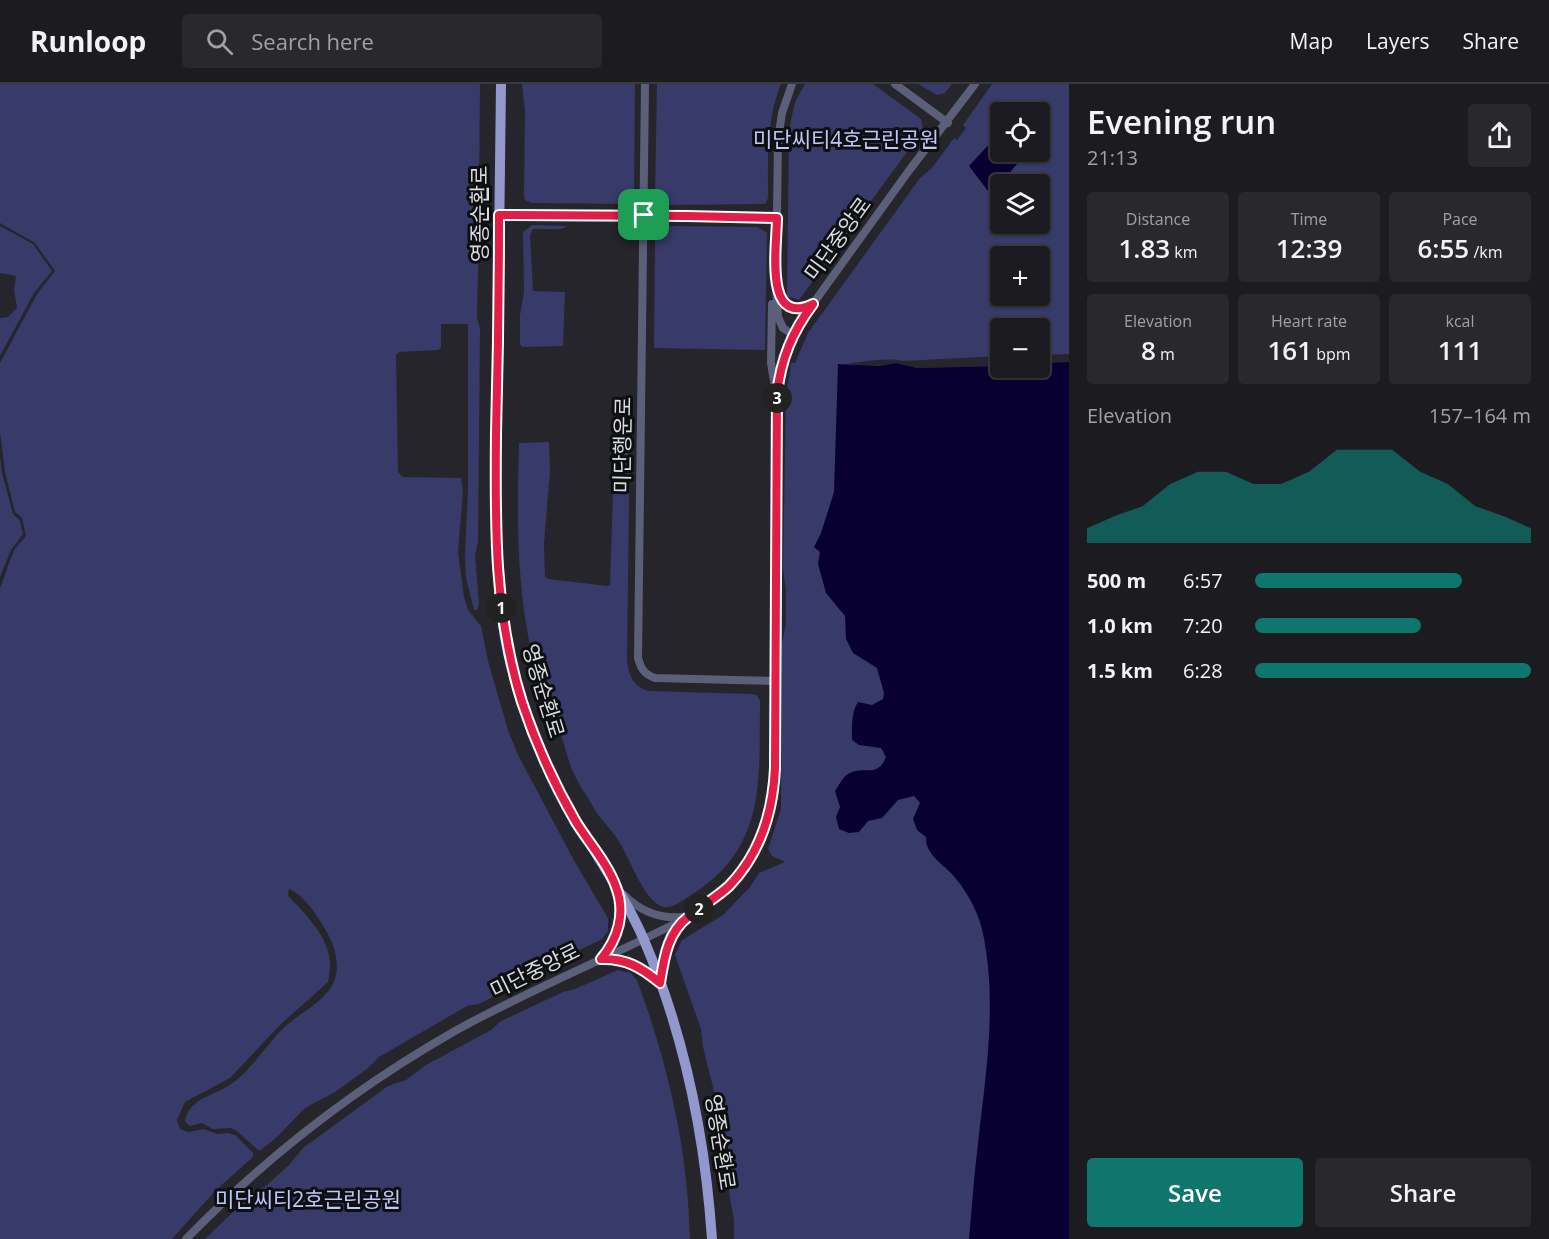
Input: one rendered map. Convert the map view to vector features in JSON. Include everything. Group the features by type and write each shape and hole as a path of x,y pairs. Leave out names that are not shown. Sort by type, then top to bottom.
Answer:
{"main road":[{"name":"영종순환로","path":"501,84 496,537 503,626 522,701 537,743 576,821 617,888 643,939 660,983 686,1064 699,1120 712,1239"}],"street":[{"name":"미단행운로","path":"645,84 638,658 641,669 647,675 655,678 775,681"},
{"path":"792,84 782,113 778,140 776,286 778,317 783,328 793,334"},
{"path":"895,84 948,123"},
{"name":"미단중앙로","path":"186,1239 265,1163 354,1094 456,1030 688,916 712,901 744,868 764,829 774,785 777,394 784,356 793,334 813,304 975,84"},
{"path":"499,215 777,218"},
{"path":"776,286 783,303 790,308 797,310 813,304"},
{"path":"776,286 771,316 771,363 777,394"},
{"path":"617,888 628,900 661,917 688,916"},
{"path":"601,959 612,944 619,928 617,888"},
{"path":"601,959 632,963 660,983 669,940 688,916"}],"green space":[{"path":"0,84 480,84 479,198 474,200 473,224 479,226 478,542 475,555 479,604 477,610 474,610 466,578 465,555 468,489 468,324 441,324 441,348 438,350 399,352 396,355 398,472 403,477 461,478 463,491 458,552 464,597 468,610 481,626 488,661 508,730 518,755 576,864 608,918 608,931 602,939 479,1004 467,1006 379,1057 367,1069 335,1092 305,1108 277,1137 258,1150 231,1128 213,1129 202,1123 190,1126 185,1122 187,1114 195,1103 237,1080 280,1031 314,1005 331,988 337,968 334,947 310,906 289,889 288,896 315,926 329,953 328,982 281,1024 230,1078 185,1102 177,1120 180,1129 188,1132 204,1129 217,1134 235,1135 253,1153 253,1157 216,1190 172,1239 0,1239 0,588 14,550 26,536 22,518 15,512 5,472 0,432 0,363 37,294 55,271 35,243 0,223"},
{"path":"522,84 635,84 634,196 631,202 625,204 532,203 525,200 525,111"},
{"path":"657,84 781,84 770,126 768,198 765,204 666,205 657,201 655,195"},
{"name":"미단씨티4호근린공원","path":"805,84 873,84 921,119 923,130 799,300 787,296 789,129 795,102"},
{"path":"918,84 952,84 945,93 937,95"},
{"path":"992,84 1069,84 1069,354 1050,355 1050,318 990,318 990,357 883,360 845,364 879,366 896,363 917,368 990,366 990,378 1050,378 1050,363 1069,362 1069,1239 734,1239 734,1220 715,1095 701,1029 675,955 682,940 723,915 750,887 759,873 785,862 772,856 768,849 781,809 782,644 786,623 783,568 786,396 791,363 795,363 808,333 920,178 932,168 954,138 957,140 966,128 963,125"},
{"path":"532,225 567,226 561,229 533,229 530,235 533,291 565,292 563,346 522,347 520,344 520,315 524,292 523,232"},
{"path":"0,226 33,244 52,271 34,293 0,356 0,318 8,317 17,308 14,290 16,276 0,273"},
{"path":"668,226 758,227 767,233 765,350 654,348 655,238 659,231"},
{"path":"630,423 627,660 631,676 636,684 650,691 751,694 757,695 760,701 758,786 745,836 732,858 714,878 681,902 668,907 660,906 646,891 618,840 595,810 573,772 558,725 545,703 539,685 527,628 520,575 519,443 549,442 550,471 544,543 545,576 548,579 610,585 615,428 618,424"},
{"path":"0,457 13,514 20,521 23,534 11,550 0,577"},
{"name":"미단씨티2호근린공원","path":"618,970 631,973 637,980 667,1075 681,1140 690,1239 205,1239 254,1192 266,1186 289,1165 303,1148 388,1086 406,1080 426,1065 491,1030 501,1021 563,992"}],"shaded area":[{"path":"990,143 990,162 1015,162 1017,164 1009,174 990,174 990,194 969,166"},
{"path":"1069,362 1069,1239 969,1239 989,1036 989,982 982,929 966,892 931,853 926,837 917,830 913,819 920,803 914,796 898,800 882,818 868,821 859,832 849,833 839,829 836,817 840,807 835,791 840,783 846,775 852,772 876,769 886,757 881,748 859,745 852,740 854,711 858,702 872,705 883,699 884,693 877,668 853,653 846,639 845,616 826,593 818,564 820,552 814,547 834,492 838,364 879,366 896,363 917,368 990,366 990,378 1050,378 1050,363"}],"route":[{"path":"499,215 644,215 777,218 776,286 783,303 797,310 813,304 793,334 784,356 777,394 775,768 771,806 756,848 744,868 712,901 688,916 669,940 660,983 632,963 611,958 601,959 612,944 619,928 617,888 556,783 537,743 522,701 503,626 496,548 499,215"}]}
